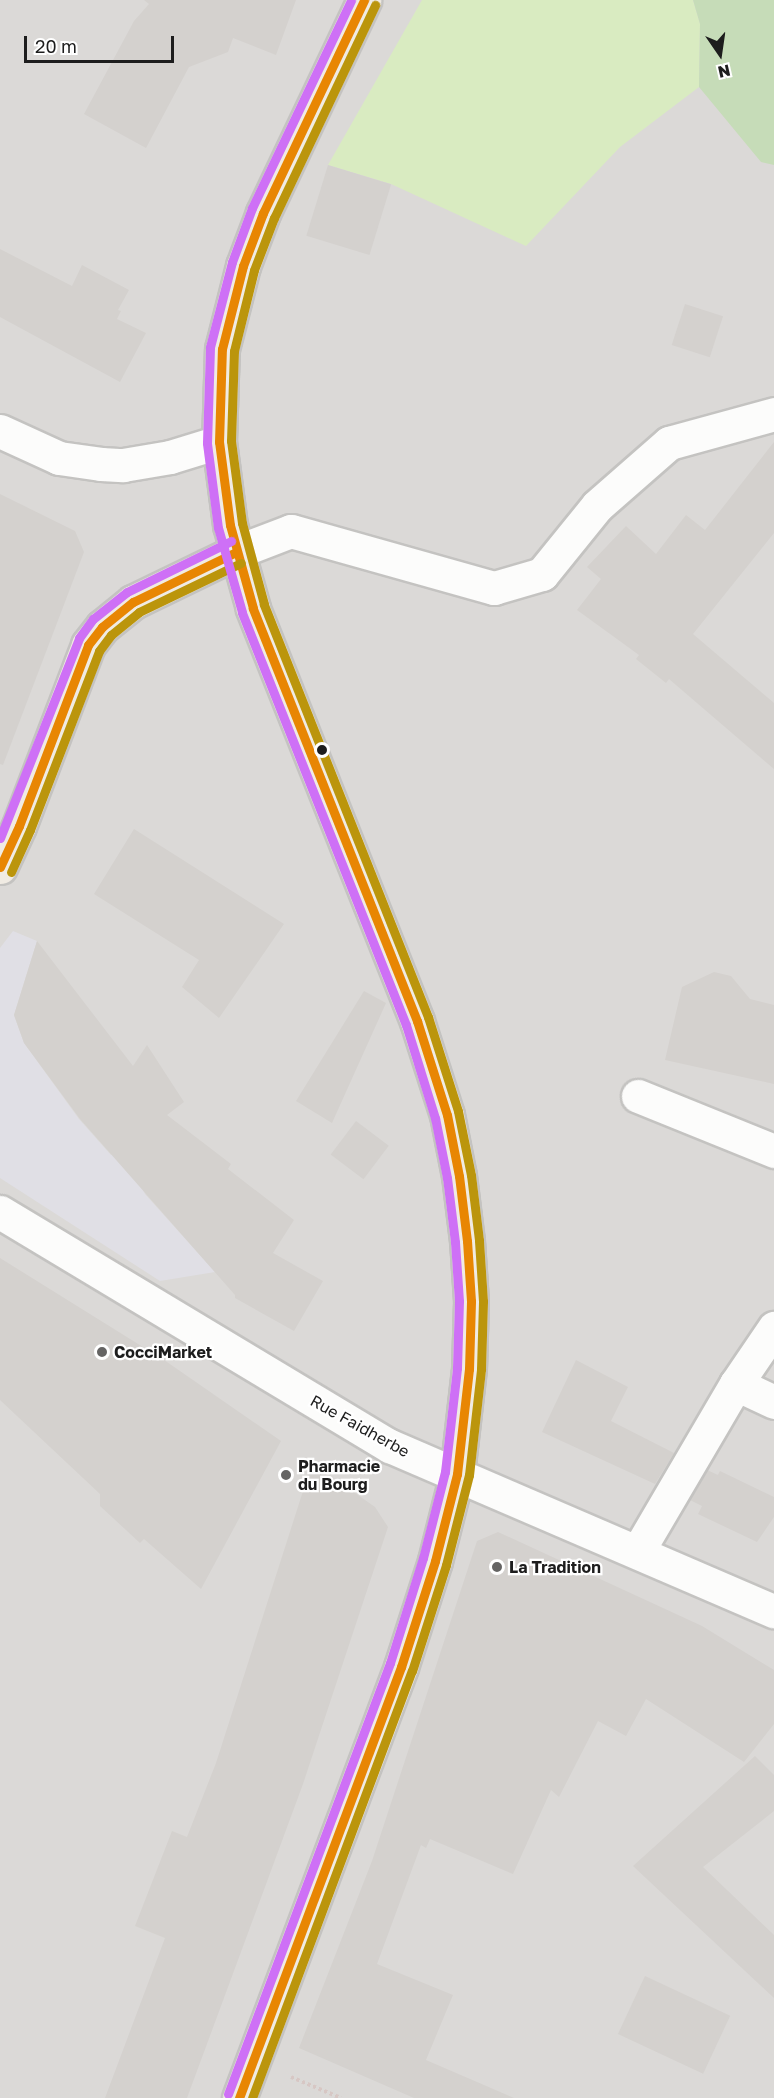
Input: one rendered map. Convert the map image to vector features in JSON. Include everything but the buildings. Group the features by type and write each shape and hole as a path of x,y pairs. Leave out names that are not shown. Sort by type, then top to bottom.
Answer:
{"main road":[{"path":"239,2098 401,1667 435,1561 458,1474 469,1369 471,1300 464,1210 447,1115 417,1021 253,608 236,552 219,442 222,349 235,293 253,238 364,0"},
{"path":"0,867 19,826 88,645 102,627 133,602 236,552"}],"street":[{"path":"236,552 291,531 494,588 542,574 597,506 669,443 774,414"},
{"path":"0,431 59,458 101,464 123,465 171,457 219,442"},
{"path":"638,1096 774,1151"},
{"name":"Rue Faidherbe","path":"0,1212 367,1433 774,1611"},
{"path":"638,1551 736,1384 774,1328"},
{"path":"736,1384 774,1402"}],"path":[{"path":"251,2061 341,2098"}],"shaded area":[{"path":"0,0 774,0 774,2098 0,2098"},
{"path":"13,931 37,941 14,1015 24,1043 79,1119 111,1155 121,1148 145,1194 215,1272 160,1281 0,1178 0,948"}],"green space":[{"path":"422,0 693,0 700,24 699,87 620,147 526,246 391,184 328,165"},
{"path":"693,0 774,0 774,165 761,162 699,87 700,24"}],"transit line":[{"path":"228,2094 390,1663 423,1558 445,1472 457,1368 459,1301 455,1242 447,1178 435,1118 406,1025 242,612 218,528 207,443 210,347 232,262 252,208 351,0"},
{"path":"239,2098 401,1667 435,1561 457,1474 469,1369 471,1301 467,1241 459,1176 447,1115 417,1021 253,608 230,525 219,442 222,349 243,266 263,213 364,0"},
{"path":"252,2098 412,1671 446,1565 469,1475 481,1369 483,1301 479,1240 471,1175 458,1111 428,1017 264,604 242,523 231,441 234,351 254,270 274,218 375,5"},
{"path":"0,838 79,638 93,619 127,592 231,541"},
{"path":"0,867 19,826 88,645 102,627 133,602 236,552"},
{"path":"11,872 30,830 99,651 111,635 139,612 241,563"}],"place":[{"name":"CocciMarket","path":"102,1352"},
{"name":"Pharmacie du Bourg","path":"286,1475"},
{"name":"La Tradition","path":"497,1567"}]}
